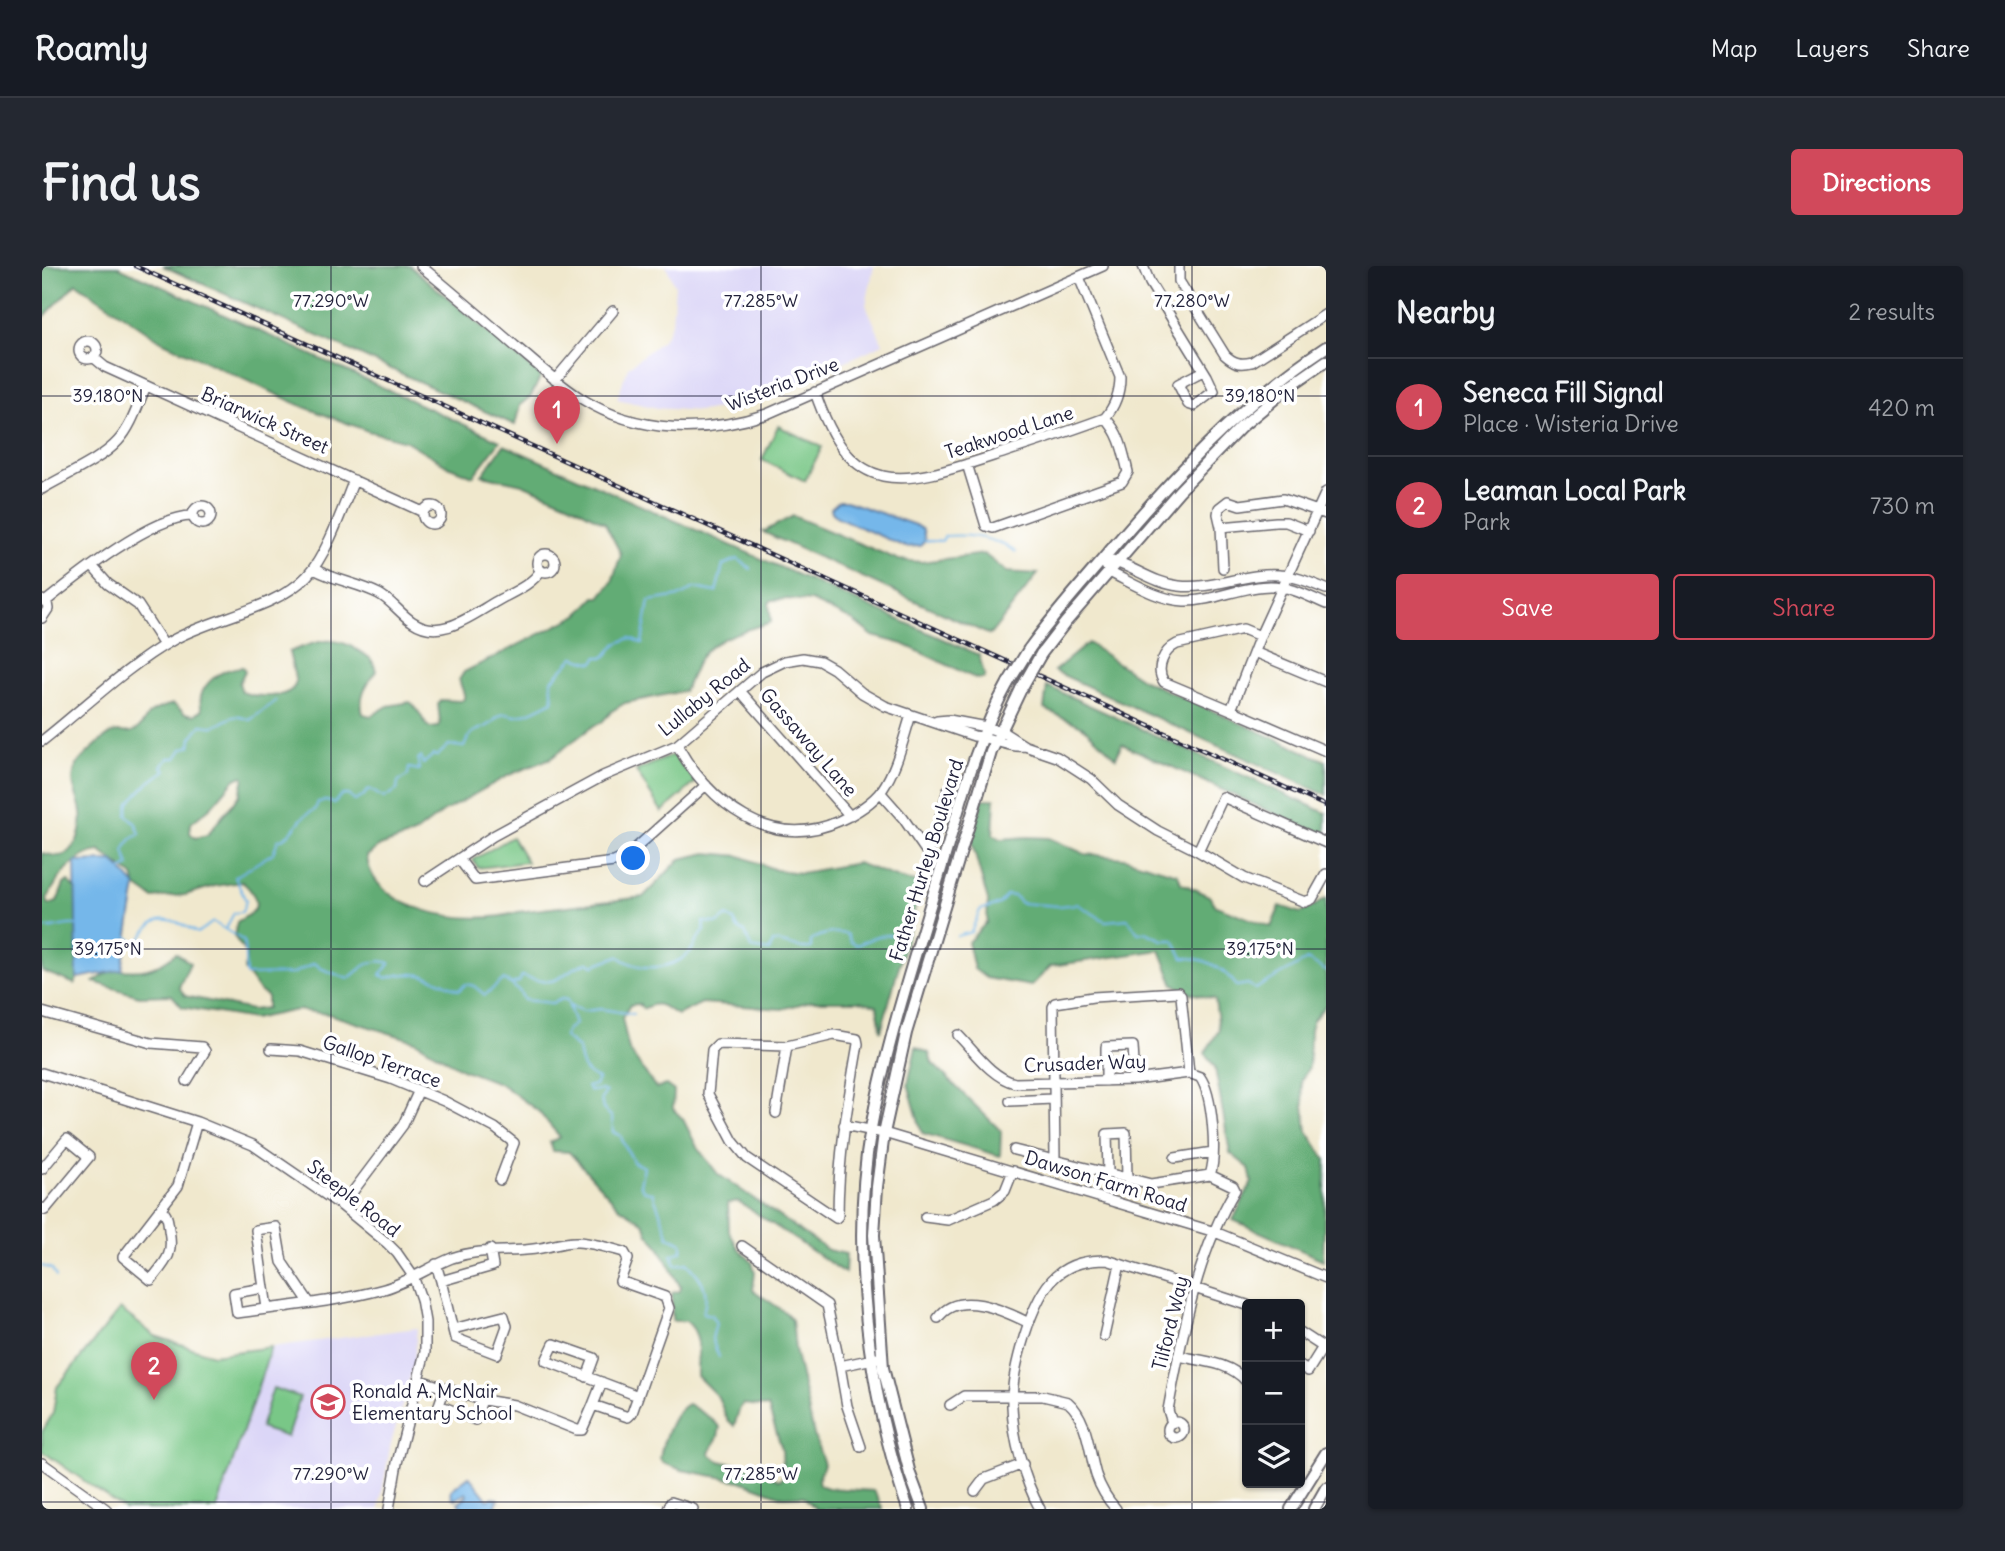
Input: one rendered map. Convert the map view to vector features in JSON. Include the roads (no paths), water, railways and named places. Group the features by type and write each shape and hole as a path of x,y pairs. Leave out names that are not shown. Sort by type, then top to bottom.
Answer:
{"main road":[{"name":"Father Hurley Boulevard","path":"908,1509 889,1448 876,1358 863,1224 871,1129 892,1032 984,732 1008,683 1029,649 1168,482 1258,397 1326,347"},
{"name":"Father Hurley Boulevard","path":"923,1509 876,1358 874,1235 884,1133 906,1033 997,736 1041,654 1179,491 1241,427 1290,386 1326,361"},
{"path":"1291,1509 1326,1453"},
{"path":"1314,1509 1326,1489"}],"street":[{"name":"Wisteria Drive","path":"421,266 555,380 597,407 627,420 689,429 740,423 1103,266"},
{"path":"1143,266 1157,295 1203,371"},
{"path":"1179,266 1179,281 1225,355 1233,362 1252,362 1326,314"},
{"path":"967,464 986,526 993,528 1122,482 1128,472 1116,429 1105,418 1118,394 1120,377 1079,277"},
{"path":"555,380 613,311"},
{"name":"Briarwick Street","path":"93,357 104,366 146,386 424,512"},
{"path":"42,489 118,442 129,425 146,386"},
{"name":"Teakwood Lane","path":"815,392 842,450 861,466 894,479 930,476 1105,418"},
{"path":"42,741 164,645 199,627 283,595 300,582 314,569 354,480"},
{"path":"1231,709 1260,636 1309,531 1322,513 1326,492"},
{"path":"1223,568 1221,527 1217,514 1219,508 1228,502 1240,505 1289,500 1322,513"},
{"path":"42,618 48,612 44,601 115,550 155,528 181,517 192,516"},
{"path":"1221,527 1286,522 1309,531"},
{"path":"1103,559 1118,561 1159,581 1179,586 1201,586 1264,575 1289,576 1326,589"},
{"path":"1103,559 1109,572 1156,594 1186,601 1256,587 1283,587 1326,604"},
{"path":"92,566 108,584 138,605 164,645"},
{"path":"314,569 333,579 377,593 414,623 434,629 457,624 523,586 541,570"},
{"path":"1260,636 1243,629 1177,644 1170,648 1159,667 1159,675 1164,682 1326,751"},
{"path":"1254,652 1326,682"},
{"name":"Lullaby Road","path":"425,881 493,836 603,776 677,745 762,672 773,665 803,658 820,661 834,669 862,693 885,706 936,721 949,720 997,736 1015,747 1025,746 1057,757 1074,767 1118,805 1158,831 1244,878 1305,902 1312,899 1326,874"},
{"name":"Gassaway Lane","path":"741,692 850,816"},
{"path":"677,745 706,785 733,811 767,826 785,830 808,830 830,825 850,816 880,792 892,773 911,715"},
{"path":"459,859 475,880 614,862 628,855 706,785"},
{"path":"880,792 903,818 926,851 932,846 948,790"},
{"path":"1198,851 1223,797 1326,843"},
{"path":"1014,1150 1158,1184 1210,1175 1213,1135 1204,1083 1197,1075 1189,1073 1181,996 1178,992 1060,1000 1055,1003 1055,1159"},
{"path":"42,1012 151,1043 202,1047 205,1051 187,1081"},
{"path":"834,1035 857,1039 844,1125 836,1218 747,1157 733,1141 708,1094 714,1046 755,1043 787,1046 834,1035"},
{"name":"Crusader Way","path":"958,1035 1002,1078 1015,1083 1135,1080 1189,1073"},
{"path":"776,1113 787,1046"},
{"path":"1106,1081 1106,1047 1133,1046 1135,1080"},
{"name":"Gallop Terrace","path":"271,1049 300,1051 322,1057 419,1090 475,1117 514,1143 500,1180"},
{"name":"Steeple Road","path":"42,1073 197,1122 253,1145 342,1206 387,1243 413,1276 421,1298 425,1322 425,1352 420,1380 397,1463 389,1509"},
{"path":"342,1206 403,1125 419,1090"},
{"path":"1010,1101 1053,1099"},
{"path":"161,1209 166,1214 172,1247 170,1255 151,1280 122,1257 178,1186 197,1122"},
{"name":"Dawson Farm Road","path":"844,1125 871,1129 1215,1232 1326,1278"},
{"path":"1108,1173 1107,1134 1126,1133 1127,1178"},
{"path":"42,1169 67,1139 89,1157 46,1210 42,1208"},
{"path":"1175,1158 1213,1152"},
{"path":"925,1217 948,1220 994,1200 1005,1191 1013,1171"},
{"name":"Tilford Way","path":"1172,1423 1168,1410 1195,1288 1215,1232 1235,1190 1233,1186 1210,1175"},
{"path":"267,1308 256,1230 276,1227 282,1262 309,1302"},
{"path":"264,1288 234,1293 237,1313 383,1289 436,1264 471,1252 490,1249 528,1250 578,1242 624,1252 628,1259 620,1281 665,1297 669,1308 632,1413 628,1417 593,1405"},
{"path":"742,1246 827,1305 847,1406 861,1447"},
{"path":"440,1280 494,1266 490,1249"},
{"path":"1040,1509 1023,1464 1014,1425 1012,1395 1017,1362 1029,1322 1046,1287 1064,1270 1091,1260 1107,1261 1242,1303"},
{"path":"436,1264 455,1338 497,1354 507,1326 504,1317 453,1329"},
{"path":"1104,1336 1120,1264"},
{"path":"938,1318 944,1309 965,1304 994,1308 1029,1322"},
{"path":"1305,1338 1323,1347 1308,1371 1305,1369"},
{"path":"587,1377 594,1358 554,1344 546,1361 587,1377 638,1396"},
{"path":"1178,1356 1227,1366 1242,1375"},
{"path":"840,1366 876,1358"},
{"path":"420,1380 482,1400 514,1405 577,1430 583,1430 586,1426 602,1382"},
{"path":"445,1388 439,1405 475,1420 482,1400"},
{"path":"950,1405 964,1396 1053,1397 1068,1402 1081,1419 1102,1489 1115,1509"},
{"path":"42,1463 106,1509"},
{"path":"975,1491 984,1479 1023,1464"},
{"path":"668,1509 671,1502 693,1509"}],"water":[{"path":"839,501 846,501 915,525 923,530 925,541 920,546 905,547 837,517 831,508"},
{"path":"113,861 136,886 122,970 77,978 75,862"},
{"path":"469,1476 488,1500 493,1497 498,1499 495,1509 463,1509 458,1503 467,1496 466,1493 456,1499 452,1497 451,1490"}],"waterway":[{"path":"925,541 942,541 945,536 973,536 999,543 1016,552"},
{"path":"226,928 234,913 242,912 246,901 235,877 273,853 278,840 288,835 309,812 315,810 318,802 334,803 341,795 348,795 355,801 369,789 384,798 397,790 398,782 408,775 409,768 419,770 418,759 421,757 423,764 449,745 464,747 473,732 492,723 501,715 521,715 553,701 551,681 574,657 593,663 598,657 605,657 616,644 630,638 642,643 649,601 681,596 694,588 716,592 723,565 738,559 751,569"},
{"path":"121,870 129,866 124,851 130,840 140,834 136,824 127,815 129,803 147,784 166,770 162,766 169,758 176,758 182,749 190,746 191,738 201,725 214,726 233,717 250,720 276,701"},
{"path":"957,936 971,932 980,910 999,904 1007,895 1014,896 1021,903 1058,906 1077,904 1105,921 1128,919 1138,933 1145,932 1163,940 1174,940 1183,958 1199,959 1213,965 1237,986 1248,984 1255,989 1307,960 1326,971"},
{"path":"127,936 138,945 150,926 156,922 178,922 197,933 213,922 244,941 246,975 292,974 315,963 320,968 348,979 368,964 384,961 390,963 380,975 387,978 416,974 433,978 459,990 466,984 474,986 485,995 503,980 511,984 519,982 522,976 553,981 577,966 588,962 594,965 618,956 644,967 673,963 689,953 705,931 703,922 718,923 727,916 734,920 738,929 745,932 751,948 769,951 773,942 811,948 811,941 828,934 847,934 851,942 857,945 877,936 890,935"},
{"path":"42,928 76,925"},
{"path":"511,984 524,1000 552,1003 567,1000 575,1024 568,1029 564,1037 578,1048 585,1070 598,1079 595,1085 587,1087 590,1091 606,1092 601,1099 603,1109 612,1117 613,1132 621,1136 633,1162 644,1167 640,1184 643,1190 653,1193 669,1237 682,1243 682,1251 672,1255 676,1265 687,1263 704,1286 706,1298 703,1313 711,1315 716,1323 712,1339 719,1357"},
{"path":"569,1006 584,1011 601,1009 633,1014"},
{"path":"42,1266 52,1269 56,1277"}],"railway":[{"path":"135,266 1326,806"}],"place":[{"name":"Seneca Fill Signal","path":"557,444"},
{"name":"Leaman Local Park","path":"154,1400"},
{"name":"Ronald A. McNair Elementary School","path":"328,1402"}]}
